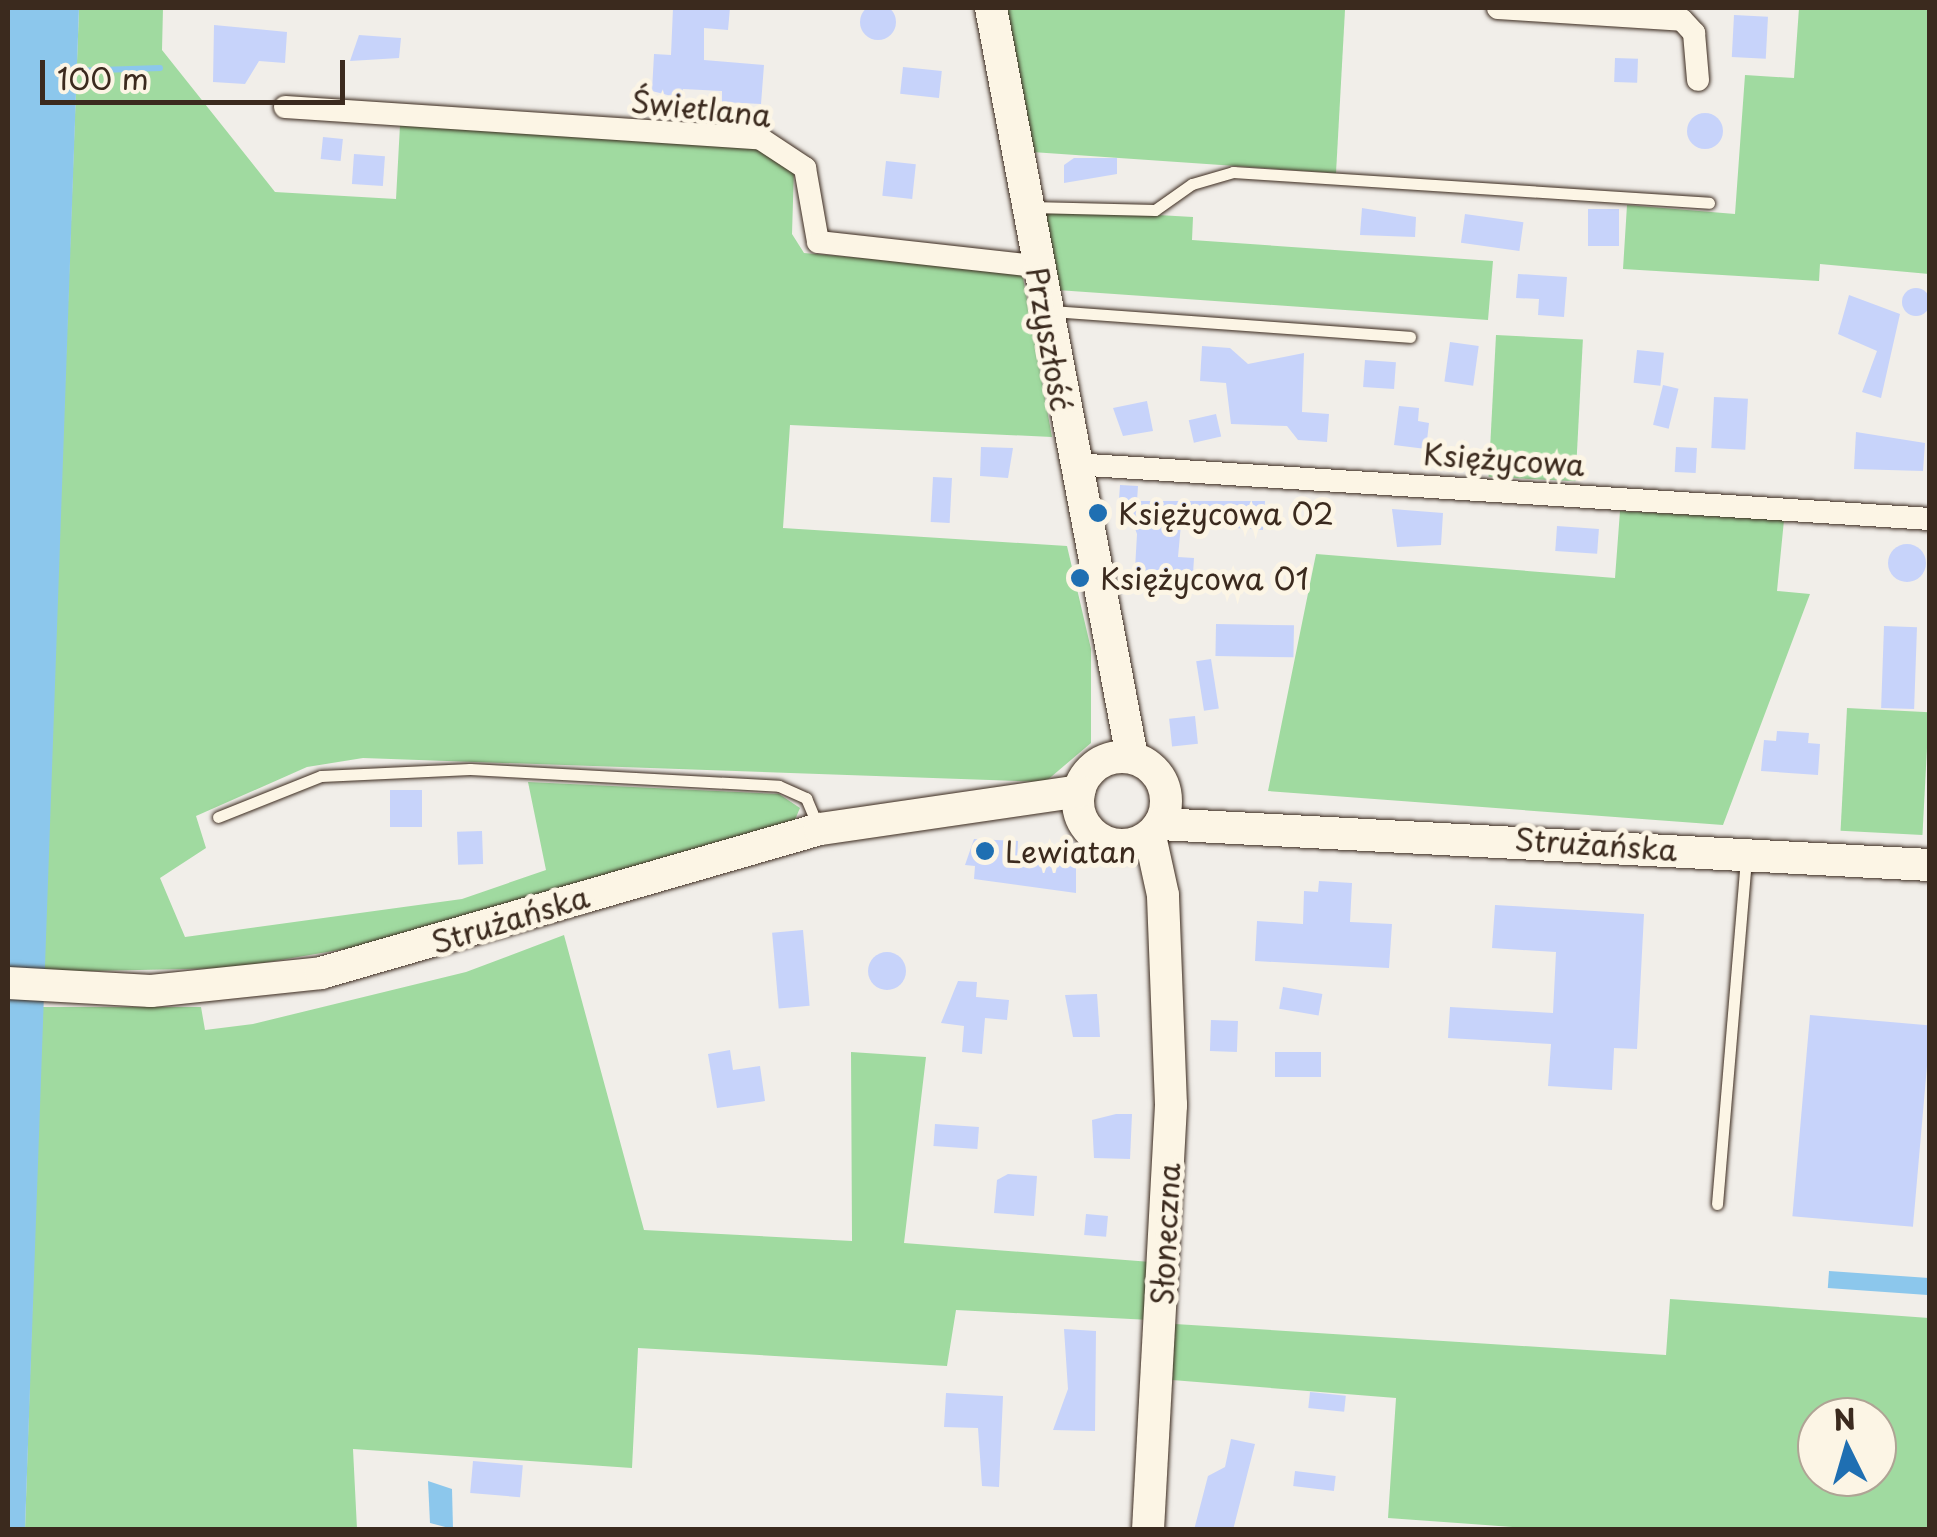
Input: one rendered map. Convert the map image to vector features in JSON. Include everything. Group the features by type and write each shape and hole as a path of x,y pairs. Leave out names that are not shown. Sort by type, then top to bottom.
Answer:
{"main road":[{"name":"Przyszłość","path":"990,8 1111,671 1119,758"},
{"path":"1119,758 1155,770 1150,825 1097,838 1080,804 1119,758"},
{"name":"Strużańska","path":"8,984 80,990 321,973 820,829 1008,807 1080,804"},
{"name":"Strużańska","path":"1150,825 1263,823 1930,865"},
{"name":"Słoneczna","path":"1148,1530 1172,1105 1162,939 1150,825"}],"street":[{"path":"1498,8 1682,20 1694,33 1698,80"},
{"name":"Świetlana","path":"286,108 761,139 805,168 818,242 1037,266"},
{"name":"Księżycowa","path":"1073,464 1930,519"}],"lane":[{"path":"1026,208 1155,210 1192,184 1233,172 1709,204"},
{"path":"1046,310 1410,337"},
{"path":"218,817 321,776 470,769 780,786 806,798 820,829"},
{"path":"1717,1204 1746,853"}],"green space":[{"path":"79,8 163,8 162,50 275,192 396,199 400,125 762,148 794,168 792,234 804,253 1022,272 1052,437 790,425 783,528 1067,546 1091,649 1091,743 1045,782 363,758 307,767 196,816 206,848 160,878 185,937 462,899 546,870 528,782 779,794 800,808 794,822 392,941 234,968 43,972"},
{"path":"1006,8 1345,10 1336,173 1032,152"},
{"path":"1799,8 1929,8 1929,274 1820,264 1819,281 1623,269 1627,205 1735,214 1745,75 1794,78"},
{"path":"1052,209 1193,217 1192,240 1493,261 1488,320 1057,290 1043,215"},
{"path":"1496,335 1583,340 1575,481 1489,477"},
{"path":"1620,511 1784,520 1777,591 1810,594 1723,825 1268,791 1316,554 1615,578"},
{"path":"1847,708 1929,712 1922,835 1841,831"},
{"path":"564,935 644,1230 852,1241 851,1052 926,1057 904,1243 1151,1262 1150,1320 956,1310 947,1366 638,1348 632,1468 353,1449 357,1529 25,1530 42,1007 201,1007 205,1030 253,1024 466,972"},
{"path":"1670,1299 1929,1318 1929,1529 1555,1530 1388,1518 1396,1398 1172,1380 1175,1324 1666,1355"}],"water":[{"path":"8,8 79,8 25,1529 8,1530"},
{"path":"1829,1271 1929,1278 1928,1295 1828,1288"},
{"path":"428,1481 452,1489 453,1529 430,1523"}],"building":[{"path":"878,4 891,9 896,22 891,35 878,40 865,35 860,22 865,9"},
{"path":"673,8 730,8 728,30 704,28 704,60 764,65 761,104 722,102 722,91 683,89 683,99 652,91 654,54 671,55"},
{"path":"1734,15 1768,17 1766,59 1732,57"},
{"path":"214,25 287,32 285,63 259,61 245,84 213,82"},
{"path":"359,35 401,38 399,58 350,61"},
{"path":"1615,58 1638,59 1637,83 1614,82"},
{"path":"903,67 942,71 939,98 900,94"},
{"path":"1705,113 1718,118 1723,131 1718,144 1705,149 1692,144 1687,131 1692,118"},
{"path":"323,137 343,139 341,161 321,159"},
{"path":"354,154 385,156 383,186 352,184"},
{"path":"1074,158 1117,158 1117,174 1064,183 1064,165"},
{"path":"886,161 916,164 912,199 882,196"},
{"path":"1362,208 1416,217 1415,237 1360,235"},
{"path":"1588,209 1619,209 1619,246 1588,246"},
{"path":"1465,214 1523,222 1519,251 1461,243"},
{"path":"1518,274 1567,277 1564,317 1538,315 1539,299 1516,298"},
{"path":"1916,288 1926,292 1930,302 1926,312 1916,316 1906,312 1902,302 1906,292"},
{"path":"1849,295 1900,314 1881,398 1862,392 1877,351 1838,334"},
{"path":"1450,342 1479,346 1473,386 1444,382"},
{"path":"1202,346 1230,348 1248,364 1304,353 1302,412 1329,414 1327,442 1298,440 1287,426 1231,424 1226,383 1200,381"},
{"path":"1637,350 1664,353 1660,386 1634,383"},
{"path":"1365,360 1396,362 1394,389 1363,387"},
{"path":"1663,385 1679,389 1669,429 1653,425"},
{"path":"1714,397 1748,399 1745,450 1711,448"},
{"path":"1147,401 1153,431 1123,436 1113,408"},
{"path":"1399,406 1419,408 1418,421 1429,423 1426,449 1394,445"},
{"path":"1216,414 1221,436 1194,443 1189,420"},
{"path":"1856,432 1925,443 1923,471 1854,469"},
{"path":"981,447 1013,448 1008,478 980,476"},
{"path":"1676,447 1697,448 1696,473 1675,472"},
{"path":"933,477 952,478 950,523 931,522"},
{"path":"1120,485 1138,486 1137,501 1265,501 1263,530 1181,524 1178,557 1194,558 1192,590 1134,587 1137,534 1130,515 1118,514"},
{"path":"1392,509 1443,513 1441,545 1397,547"},
{"path":"1557,526 1599,529 1597,554 1555,551"},
{"path":"1907,544 1920,550 1926,563 1920,576 1907,582 1894,576 1888,563 1894,550"},
{"path":"1216,624 1294,625 1293,657 1215,656"},
{"path":"1884,626 1917,627 1914,709 1881,708"},
{"path":"1211,659 1219,708 1204,711 1196,661"},
{"path":"1195,716 1198,744 1172,747 1169,719"},
{"path":"1777,731 1809,733 1808,743 1820,744 1818,775 1761,771 1764,740 1776,741"},
{"path":"390,790 422,790 422,827 390,827"},
{"path":"482,831 483,864 458,865 457,832"},
{"path":"974,839 1018,841 1017,863 1076,864 1076,893 974,879 975,866 965,865"},
{"path":"1319,881 1352,883 1350,922 1392,924 1389,968 1255,961 1257,921 1303,924 1304,891 1318,892"},
{"path":"1495,905 1644,914 1637,1049 1614,1048 1612,1090 1548,1086 1551,1044 1448,1038 1450,1007 1553,1013 1556,952 1492,948"},
{"path":"803,930 810,1006 779,1008 772,933"},
{"path":"887,952 901,957 906,971 901,985 887,990 873,985 868,971 873,957"},
{"path":"958,981 977,982 976,997 1009,1000 1007,1020 985,1018 982,1054 962,1052 964,1026 941,1023"},
{"path":"1283,987 1322,994 1319,1016 1279,1009"},
{"path":"1097,994 1100,1037 1073,1037 1065,995"},
{"path":"1810,1015 1930,1025 1913,1227 1792,1216"},
{"path":"1211,1020 1238,1021 1237,1052 1210,1051"},
{"path":"730,1050 733,1070 760,1066 765,1101 717,1108 708,1054"},
{"path":"1275,1052 1321,1052 1321,1077 1275,1077"},
{"path":"1132,1114 1130,1159 1094,1158 1092,1120"},
{"path":"935,1124 979,1127 977,1149 933,1146"},
{"path":"1008,1174 1037,1176 1034,1216 994,1213 997,1180"},
{"path":"1086,1214 1108,1216 1106,1237 1084,1235"},
{"path":"1064,1329 1096,1331 1095,1431 1053,1430 1068,1389"},
{"path":"1310,1392 1346,1396 1344,1412 1308,1408"},
{"path":"946,1393 1003,1396 999,1487 982,1486 978,1428 944,1427"},
{"path":"1231,1439 1255,1444 1233,1530 1194,1530 1208,1476 1225,1467"},
{"path":"473,1461 523,1465 520,1497 470,1493"},
{"path":"1295,1471 1336,1476 1334,1491 1293,1486"}],"waterway":[{"path":"71,71 160,68"}],"place":[{"name":"Księżycowa 02","path":"1098,513"},
{"name":"Księżycowa 01","path":"1080,578"},
{"name":"Lewiatan","path":"985,851"}]}
